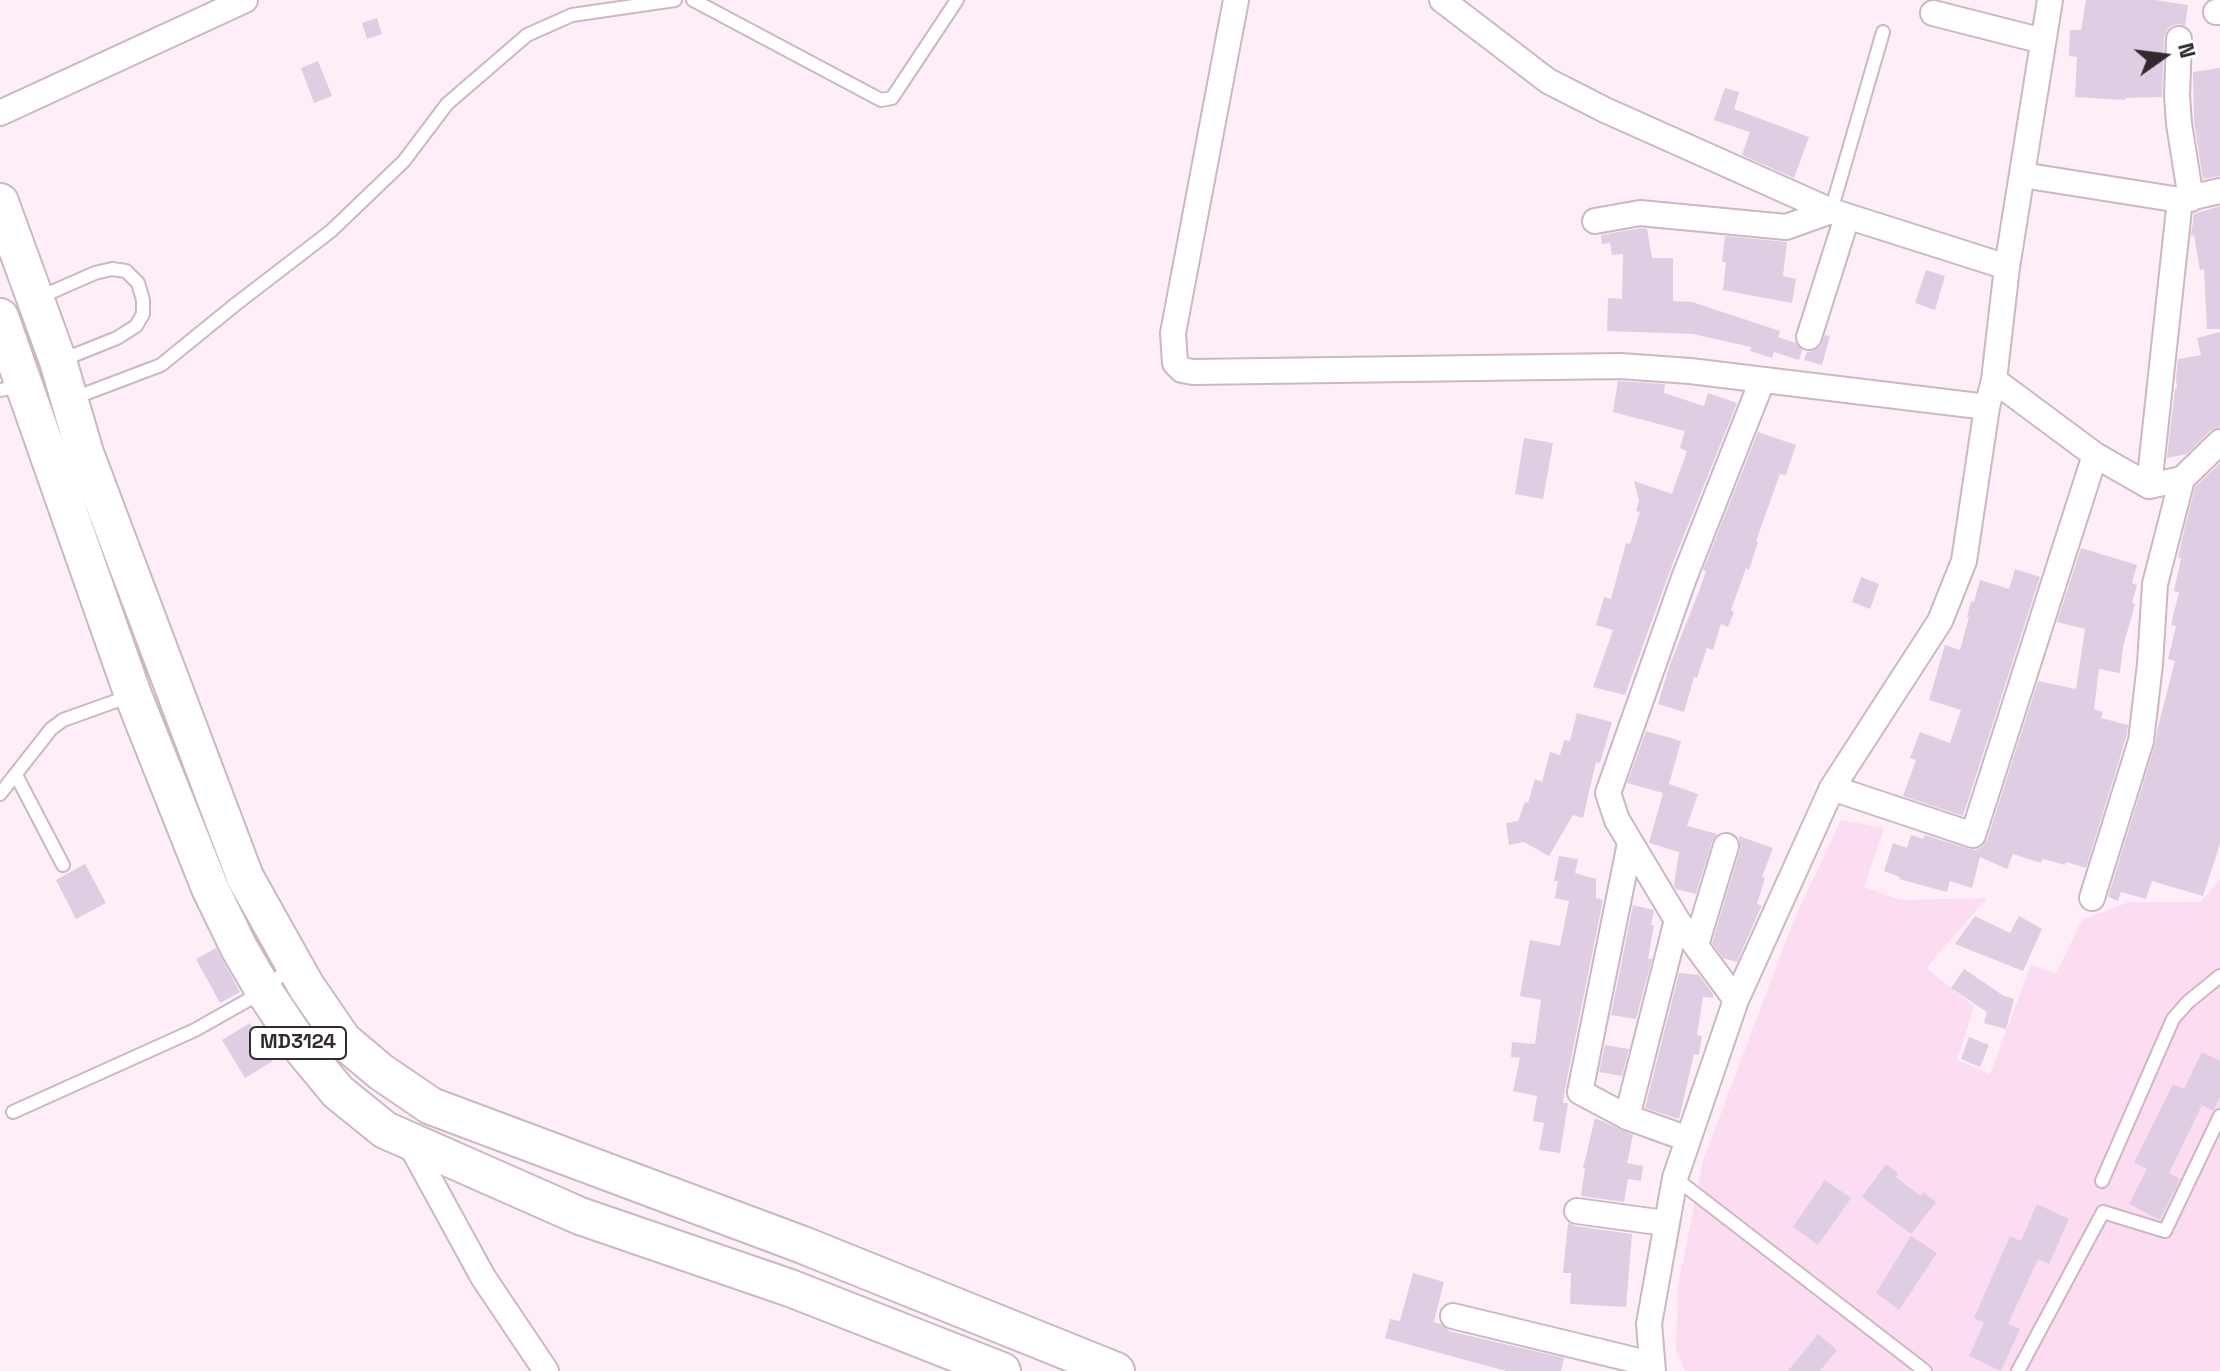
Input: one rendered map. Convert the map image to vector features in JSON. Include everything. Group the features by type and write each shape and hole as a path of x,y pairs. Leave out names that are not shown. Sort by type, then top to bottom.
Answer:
{"main road":[{"name":"MD3124","path":"0,202 71,399 85,453 245,877 343,1040 381,1072 431,1106 803,1245 1103,1366"},
{"name":"MD3124","path":"2,329 12,388 210,888 264,991 304,1051 338,1092 385,1130 580,1216 790,1288 1002,1371"}],"street":[{"path":"0,113 245,0"},
{"path":"1236,0 1173,333 1175,363 1182,370 1620,366 1690,371 1987,407"},
{"path":"1442,0 1548,81 1605,110 1839,214 2007,267"},
{"path":"1453,1316 1652,1368 1649,1324 1675,1178 1736,1000 1832,788 1940,621 1964,561 2050,0"},
{"path":"1933,13 2043,41"},
{"path":"2149,486 2186,199 2178,109 2179,39"},
{"path":"2022,175 2186,199 2220,191"},
{"path":"1595,221 1640,213 1786,227 1839,214"},
{"path":"1809,337 1839,214"},
{"path":"1994,380 2095,455 2149,486 2182,479"},
{"path":"1736,1000 1677,920 1617,820 1608,793 1684,578 1762,381"},
{"path":"2092,898 2141,741 2155,584 2182,479 2220,442"},
{"path":"1832,788 1973,835 2095,455"},
{"path":"1630,843 1580,1092 1627,1117 1688,1139"},
{"path":"1696,945 1726,846"},
{"path":"1627,1117 1677,920"},
{"path":"408,1140 483,1277 546,1371"},
{"path":"1577,1211 1665,1223"}],"lane":[{"path":"71,399 161,365 331,231 404,161 447,104 527,35 572,15 675,0"},
{"path":"693,0 881,100 892,98 957,0"},
{"path":"1839,214 1883,32"},
{"path":"35,299 95,273 112,269 126,271 138,283 143,314 136,326 117,338 58,361"},
{"path":"0,794 51,729 63,720 133,695"},
{"path":"16,775 63,865"},
{"path":"13,1112 195,1030 264,991 294,963"},
{"path":"2102,1181 2173,1019 2188,1002 2220,976"},
{"path":"2018,1371 2103,1212 2165,1231 2220,1116"},
{"path":"1675,1178 1925,1371"}],"shaded area":[{"path":"1841,820 1884,828 1864,887 1901,900 1987,898 1926,968 1974,1006 1957,1060 1990,1074 2031,965 2056,974 2082,920 2129,902 2200,902 2220,879 2220,1371 1685,1371 1676,1350 1678,1287 1703,1161 1793,922"}],"building":[{"path":"2086,0 2155,0 2188,5 2185,26 2171,26 2164,38 2162,97 2125,100 2075,97 2077,57 2069,56 2070,30 2081,30"},
{"path":"377,18 382,34 367,39 362,23"},
{"path":"318,61 332,96 314,103 301,68"},
{"path":"2220,68 2220,176 2203,179 2194,122 2193,72"},
{"path":"1725,88 1739,92 1734,109 1809,137 1794,178 1742,155 1750,132 1714,120"},
{"path":"2220,206 2220,329 2207,329 2204,269 2200,270 2194,235 2191,236 2194,214"},
{"path":"1647,229 1652,258 1673,258 1673,301 1692,302 1780,331 1778,337 1796,343 1802,350 1799,360 1774,352 1772,358 1750,351 1751,347 1693,334 1607,331 1608,298 1622,299 1623,254 1612,255 1610,243 1602,244 1601,235"},
{"path":"1725,236 1787,242 1783,276 1796,279 1792,303 1723,290"},
{"path":"1926,270 1945,276 1935,310 1915,303"},
{"path":"2220,332 2220,427 2210,431 2187,454 2167,458 2178,359 2201,355 2197,338"},
{"path":"1825,335 1830,336 1822,365 1804,360 1807,352 1820,347"},
{"path":"1618,381 1665,384 1664,393 1704,406 1708,393 1737,403 1674,560 1625,695 1593,687 1613,630 1596,625 1604,597 1611,599 1626,543 1630,544 1640,512 1636,511 1639,501 1634,481 1672,494 1687,451 1680,448 1685,431 1613,412"},
{"path":"1758,432 1796,445 1786,475 1780,474 1749,570 1746,568 1731,610 1734,612 1728,627 1721,624 1713,650 1707,648 1697,678 1694,677 1684,712 1658,704 1706,571 1703,570"},
{"path":"1524,438 1553,443 1543,499 1515,494"},
{"path":"2220,463 2220,844 2203,896 2152,881 2146,899 2121,892 2118,901 2108,897 2155,745 2175,661 2168,659 2176,626 2171,625 2179,592 2174,591 2184,531 2195,487"},
{"path":"2081,548 2137,565 2132,583 2137,585 2132,603 2135,604 2123,647 2120,673 2099,669 2094,709 2103,712 2101,718 2128,725 2086,868 2043,859 2041,863 2013,854 2007,869 1980,857 1972,888 1950,881 1947,892 1899,879 1884,871 1893,843 1907,848 1911,835 1923,839 1925,835 1975,850 1987,840 2038,681 2076,689 2085,629 2057,622"},
{"path":"2015,569 2040,577 1963,816 1903,796 1916,760 1910,758 1920,732 1950,743 1961,710 1929,700 1945,645 1960,650 1971,601 1974,602 1980,580 2009,589"},
{"path":"1861,577 1879,584 1870,609 1852,602"},
{"path":"1577,713 1612,722 1600,763 1596,762 1583,818 1573,815 1549,856 1524,842 1509,845 1506,823 1518,821 1525,802 1528,803 1535,779 1542,782 1550,752 1560,755 1564,740 1570,741"},
{"path":"1646,731 1681,741 1669,784 1698,794 1687,826 1717,834 1696,894 1676,889 1674,885 1679,852 1649,843 1663,793 1627,783"},
{"path":"1739,836 1773,848 1762,877 1765,878 1757,904 1762,906 1737,962 1723,958 1712,943 1740,850"},
{"path":"1559,856 1578,859 1575,873 1596,879 1596,898 1603,900 1565,1089 1563,1103 1568,1103 1560,1153 1539,1150 1544,1123 1533,1121 1537,1096 1513,1091 1520,1058 1511,1057 1512,1042 1535,1044 1541,1000 1520,996 1530,940 1560,946 1569,901 1555,898 1558,881 1554,881"},
{"path":"85,864 106,903 76,919 56,880"},
{"path":"1633,905 1654,910 1648,959 1652,959 1636,1019 1611,1015"},
{"path":"1975,916 2010,933 2019,916 2042,929 2023,971 1955,944"},
{"path":"216,948 240,992 220,1003 196,959"},
{"path":"1964,969 2004,996 2014,999 2006,1029 1984,1023 1987,1012 1951,988"},
{"path":"1679,973 1699,975 1713,998 1703,997 1697,1035 1702,1036 1699,1055 1694,1054 1679,1119 1645,1108"},
{"path":"250,1023 273,1061 245,1078 222,1040"},
{"path":"1969,1037 1989,1045 1980,1067 1961,1059"},
{"path":"1605,1045 1629,1049 1622,1076 1599,1072"},
{"path":"2202,1052 2220,1061 2220,1097 2213,1111 2202,1105 2169,1173 2180,1179 2160,1220 2129,1204 2147,1169 2134,1163 2173,1084 2184,1089"},
{"path":"1595,1118 1633,1135 1627,1163 1643,1166 1641,1181 1628,1179 1624,1202 1581,1196 1583,1168"},
{"path":"1886,1164 1898,1173 1896,1177 1920,1196 1923,1192 1936,1202 1911,1234 1862,1197"},
{"path":"1825,1180 1851,1198 1818,1245 1793,1227"},
{"path":"2037,1204 2069,1219 2049,1264 2038,1259 2008,1324 2020,1329 2001,1371 1969,1356 1984,1323 1974,1318 2010,1236 2021,1241"},
{"path":"1568,1223 1632,1234 1626,1307 1570,1304 1571,1273 1563,1273"},
{"path":"1911,1236 1937,1253 1899,1310 1876,1293"},
{"path":"1413,1273 1444,1282 1434,1322 1449,1331 1564,1358 1561,1371 1506,1371 1385,1338 1390,1319 1400,1321"},
{"path":"1818,1334 1837,1350 1820,1371 1788,1371"}]}
